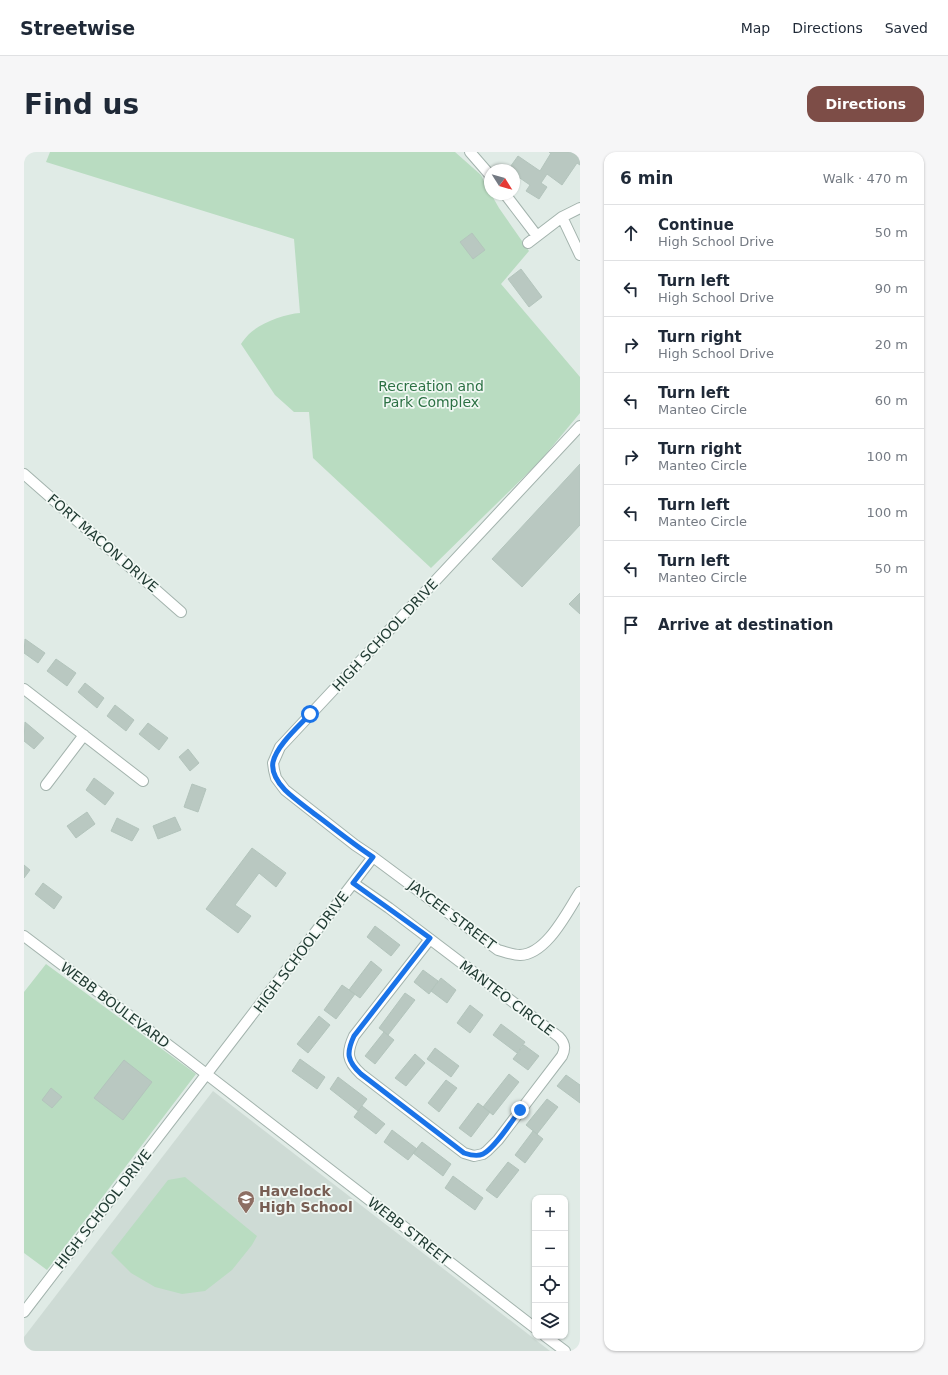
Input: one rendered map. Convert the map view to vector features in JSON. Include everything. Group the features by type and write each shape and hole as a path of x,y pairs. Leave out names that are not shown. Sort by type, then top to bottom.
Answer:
{"street":[{"path":"470,152 484,168"},
{"path":"509,200 537,236"},
{"path":"528,243 562,218 580,208"},
{"path":"562,218 580,255"},
{"name":"HIGH SCHOOL DRIVE","path":"24,1312 373,857 355,845 285,790 276,778 273,762 280,747 580,426"},
{"name":"FORT MACON DRIVE","path":"24,474 181,612"},
{"path":"24,689 143,781"},
{"path":"46,785 84,736"},
{"name":"JAYCEE STREET","path":"373,857 498,950 520,955 534,950 546,942 580,892"},
{"name":"MANTEO CIRCLE","path":"353,883 430,938 559,1037 565,1046 565,1051 562,1056 498,1140 483,1154 474,1156 464,1153 361,1074 350,1062 348,1056 354,1036 430,938"},
{"name":"WEBB BOULEVARD","path":"24,936 206,1075"},
{"name":"WEBB STREET","path":"206,1075 532,1326"},
{"path":"549,1339 565,1351"}],"shaded area":[{"name":"Havelock High School","path":"213,1091 532,1337 532,1339 534,1339 550,1351 24,1351 24,1337"}],"green space":[{"name":"Recreation and Park Complex","path":"50,152 455,152 481,175 484,181 484,200 494,200 529,251 501,284 580,377 580,413 541,460 431,568 313,458 309,412 294,412 275,395 241,344 248,335 260,326 280,317 300,313 294,239 46,162"},
{"path":"46,964 196,1074 47,1270 24,1253 24,992"},
{"path":"185,1177 257,1236 252,1245 232,1270 205,1291 182,1294 155,1287 131,1273 111,1253 168,1180"}],"building":[{"path":"549,152 580,152 580,165 577,163 562,185 547,174 541,183 547,187 539,199 526,191 530,185 520,178 520,164 512,164 518,156 540,171 551,153"},
{"path":"472,233 485,250 473,259 460,242"},
{"path":"521,269 542,297 529,307 508,279"},
{"path":"580,464 580,525 522,587 492,559"},
{"path":"580,593 580,614 569,604"},
{"path":"25,639 45,653 38,663 24,653"},
{"path":"56,659 76,673 67,686 47,671"},
{"path":"85,683 104,698 97,708 78,692"},
{"path":"115,705 134,720 126,731 107,716"},
{"path":"25,722 44,738 34,749 24,741"},
{"path":"148,723 168,738 159,750 139,734"},
{"path":"188,749 199,763 190,771 179,757"},
{"path":"94,778 114,793 105,805 86,790"},
{"path":"192,784 206,789 198,812 184,807"},
{"path":"87,812 95,824 76,838 67,826"},
{"path":"175,817 181,830 158,839 153,826"},
{"path":"117,818 139,829 132,841 111,831"},
{"path":"252,848 286,873 276,887 259,873 235,905 251,916 238,933 206,909"},
{"path":"24,865 30,870 24,878"},
{"path":"43,883 62,897 54,909 35,894"},
{"path":"375,926 400,945 391,956 367,937"},
{"path":"371,961 382,970 360,998 349,990"},
{"path":"423,970 438,981 429,994 414,982"},
{"path":"441,978 456,990 447,1003 431,991"},
{"path":"342,985 355,994 336,1019 324,1010"},
{"path":"405,993 415,1000 388,1035 379,1028"},
{"path":"470,1005 483,1015 470,1033 457,1023"},
{"path":"319,1016 330,1025 308,1053 297,1044"},
{"path":"501,1024 525,1042 517,1053 493,1035"},
{"path":"384,1032 394,1040 375,1064 365,1056"},
{"path":"524,1045 539,1056 528,1070 513,1059"},
{"path":"435,1048 459,1066 451,1077 427,1059"},
{"path":"415,1054 425,1063 406,1086 395,1078"},
{"path":"300,1059 325,1077 317,1089 292,1071"},
{"path":"124,1060 152,1082 123,1120 94,1098"},
{"path":"509,1074 519,1082 493,1115 483,1107"},
{"path":"566,1075 580,1085 580,1103 557,1086"},
{"path":"338,1077 367,1099 358,1111 330,1089"},
{"path":"446,1080 457,1088 439,1112 428,1103"},
{"path":"51,1088 62,1097 52,1108 42,1100"},
{"path":"547,1099 558,1107 537,1134 526,1125"},
{"path":"478,1103 490,1112 471,1137 459,1128"},
{"path":"362,1106 385,1124 376,1134 354,1117"},
{"path":"392,1130 417,1149 408,1160 384,1142"},
{"path":"533,1131 543,1139 525,1163 515,1155"},
{"path":"422,1142 451,1164 443,1176 413,1153"},
{"path":"508,1162 519,1170 497,1198 486,1190"},
{"path":"453,1176 483,1198 475,1210 445,1188"}],"place":[{"name":"Havelock High School","path":"246,1214"}],"route":[{"path":"310,714 280,747 273,762 276,778 285,790 299,802 373,857 353,883 430,938 354,1036 348,1056 350,1062 361,1074 464,1153 470,1155 474,1156 483,1154 487,1151 498,1140 520,1110"}]}
